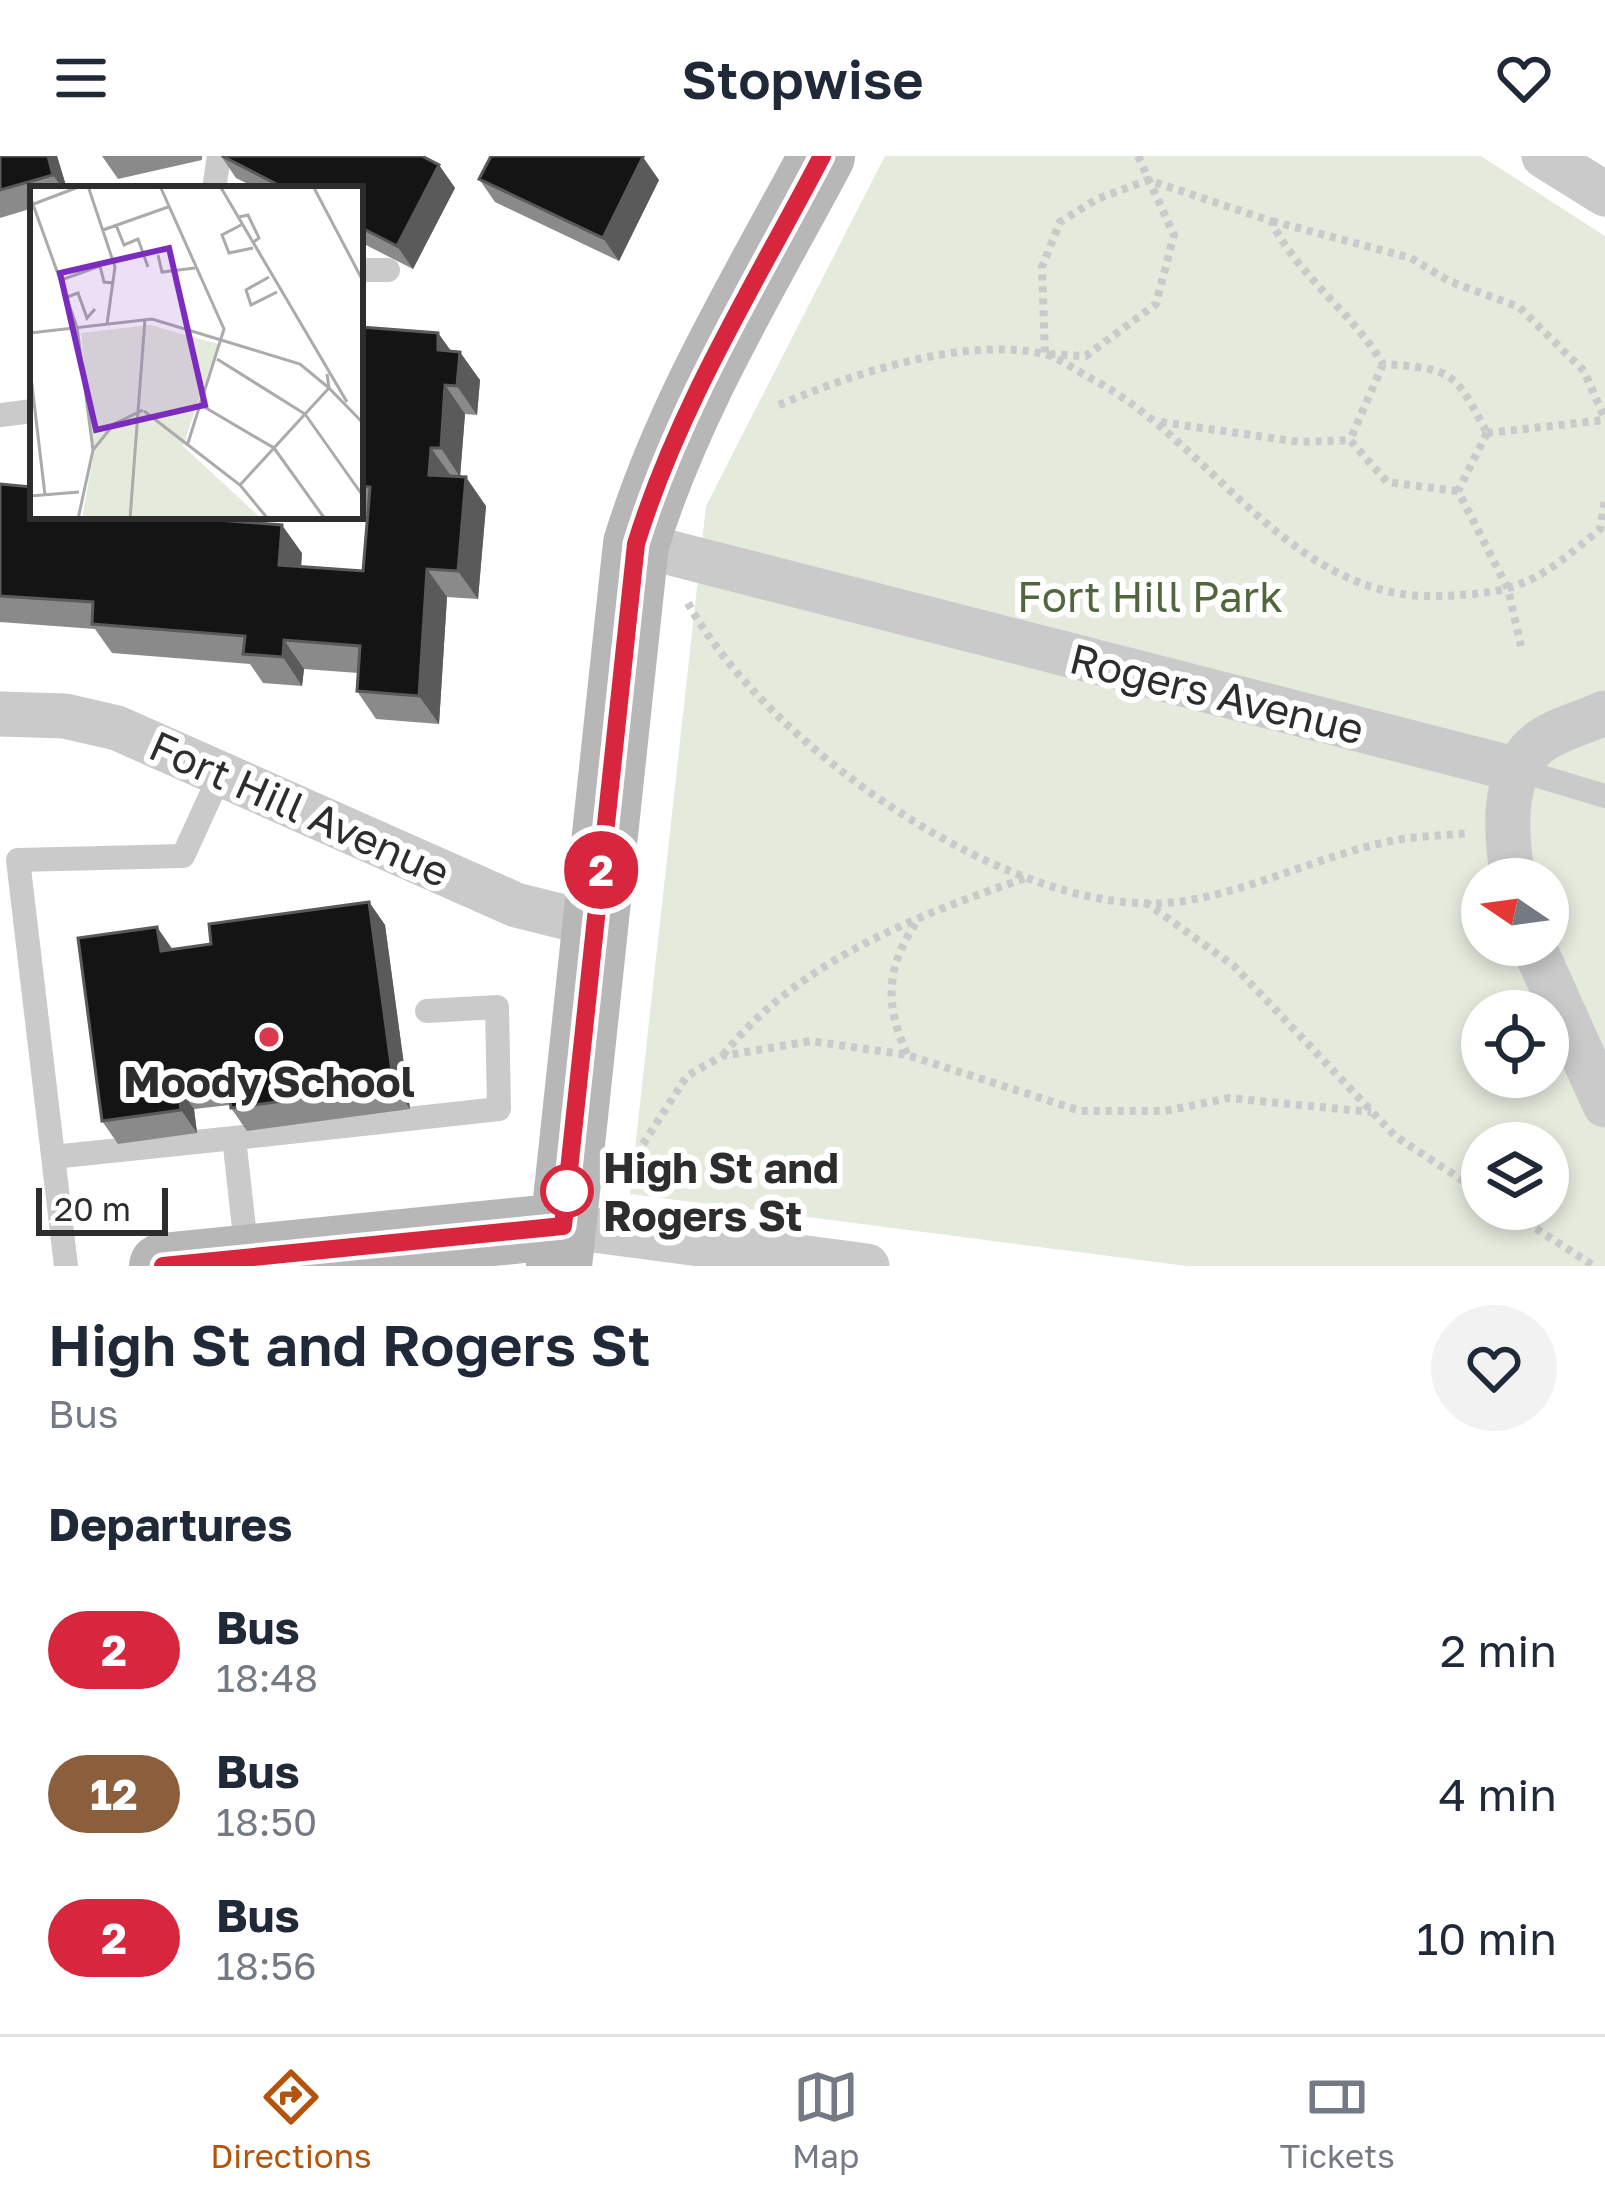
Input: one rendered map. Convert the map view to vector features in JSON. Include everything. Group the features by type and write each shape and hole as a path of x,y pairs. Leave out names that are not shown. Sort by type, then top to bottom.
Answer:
{"street":[{"path":"561,1246 636,544 656,481 687,411 822,156"},
{"path":"1544,156 1604,193"},
{"name":"Rogers Avenue","path":"636,544 1518,770"},
{"path":"1510,858 1505,829 1518,770 1537,744 1605,713"},
{"name":"Fort Hill Avenue","path":"0,714 65,716 117,728 516,905 596,925"},
{"path":"1542,966 1605,1105"},
{"path":"162,1266 248,1257 561,1246 867,1266"}],"lane":[{"path":"214,186 219,156"},
{"path":"363,270 388,270"},
{"path":"0,415 30,411"},
{"path":"1518,770 1605,796"},
{"path":"66,1266 18,860 183,856 222,771"},
{"path":"53,1157 499,1109 497,1007 427,1011"},
{"path":"234,1138 248,1257"}],"path":[{"path":"779,405 842,378 915,358 1086,356 1156,304 1174,235 1138,156"},
{"path":"1045,354 1042,267 1060,222 1096,199 1148,180 1271,221 1411,258 1449,280 1519,307 1584,371 1605,419 1487,433"},
{"path":"1271,221 1288,256 1368,340 1383,364"},
{"path":"1045,354 1157,422 1286,540 1354,584 1418,597 1508,589 1542,578 1600,529 1605,500"},
{"path":"1383,364 1432,368 1460,382 1487,433"},
{"path":"1350,440 1383,364"},
{"path":"1157,422 1300,442 1350,440"},
{"path":"1458,491 1487,433"},
{"path":"1350,440 1387,482 1458,491"},
{"path":"1458,491 1508,589 1521,646"},
{"path":"685,598 704,632 868,793 928,835 1026,878 1100,897 1181,902 1387,842 1505,829"},
{"path":"643,1144 687,1076 722,1056 784,992 919,918 1026,878"},
{"path":"1140,899 1234,966 1395,1136 1461,1179"},
{"path":"907,1055 894,1026 888,987 896,952 919,918"},
{"path":"722,1056 812,1041 907,1055 1081,1111 1166,1111 1229,1098 1371,1112"},
{"path":"1538,1230 1594,1266"}],"green space":[{"name":"Fort Hill Park","path":"885,156 1481,156 1605,236 1605,1266 1187,1266 630,1194 706,506"}],"building":[{"path":"0,156 48,156 53,175 0,190"},
{"path":"222,156 422,156 439,165 397,246 363,229 363,186 280,186"},
{"path":"491,156 643,157 603,238 479,179"},
{"path":"363,327 438,333 438,350 460,352 457,386 445,385 441,448 431,448 429,475 466,477 458,571 427,569 419,696 357,691 360,646 284,640 283,657 243,654 245,636 92,624 93,602 0,596 0,484 30,487 30,519 205,519 282,525 279,565 363,571 370,487 363,486"},
{"path":"369,902 394,1086 231,1108 227,1080 178,1087 181,1110 102,1121 78,938 157,927 161,951 211,944 209,924"}],"bus line":[{"name":"2","path":"163,1266 563,1226 636,544 656,481 687,411 822,156"}],"place":[{"name":"Moody School","path":"269,1037"},
{"name":"High St and Rogers St","path":"567,1191"}]}
